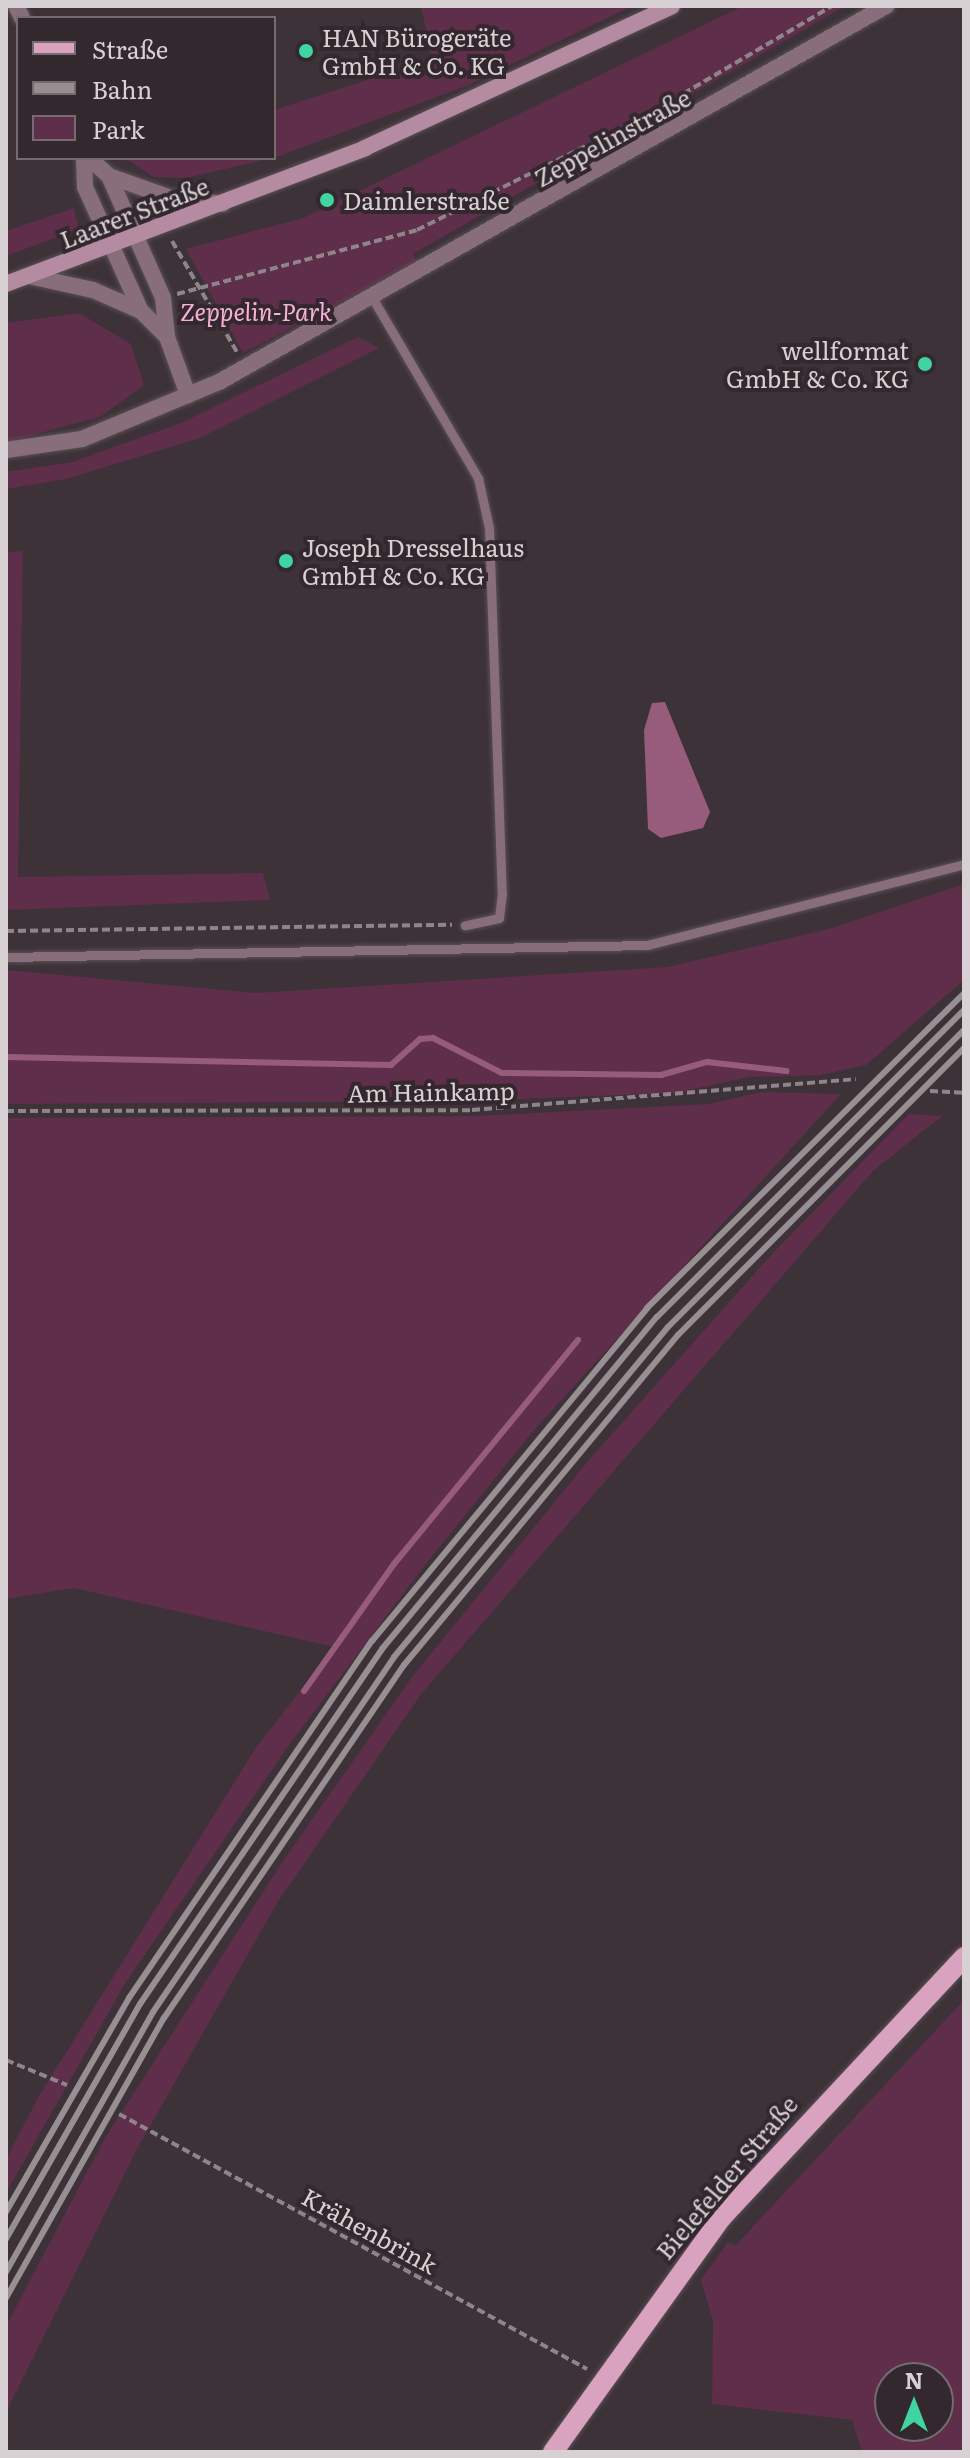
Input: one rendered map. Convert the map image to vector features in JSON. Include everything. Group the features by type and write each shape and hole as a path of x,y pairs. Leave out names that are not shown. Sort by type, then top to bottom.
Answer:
{"main road":[{"name":"Laarer Straße","path":"6,284 165,228 365,148 672,6"},
{"name":"Bielefelder Straße","path":"553,2452 603,2379 759,2173 964,1957"}],"street":[{"name":"Zeppelinstraße","path":"6,450 82,439 247,367 373,299 886,6"},
{"path":"86,160 85,187 141,311 167,337"},
{"path":"89,160 109,176 171,198 225,204"},
{"path":"109,176 163,298 167,337 188,395"},
{"path":"29,276 93,290 141,311"}],"lane":[{"path":"373,299 478,478 489,528 502,893 499,918 465,925"},
{"path":"6,957 647,945 828,893 964,864"}],"path":[{"path":"199,288 444,217 642,118 832,6"},
{"path":"165,228 247,367"},
{"path":"6,931 465,925"},
{"name":"Am Hainkamp","path":"6,1111 472,1110 856,1079"},
{"path":"930,1091 964,1093"},
{"path":"6,2060 67,2085"},
{"name":"Krähenbrink","path":"119,2114 603,2379"}],"green space":[{"path":"421,6 632,6 469,85 276,157 276,109 432,59"},
{"name":"Zeppelin-Park","path":"743,6 845,6 413,254 417,262 243,353 186,249 303,218"},
{"path":"128,160 264,160 186,178 154,177"},
{"path":"74,208 79,229 6,256 6,231"},
{"path":"79,313 131,344 144,385 100,417 6,442 6,323"},
{"path":"358,337 379,348 200,438 66,479 6,489 6,472 72,462 181,423"},
{"path":"23,551 18,877 263,873 270,900 6,910 6,552"},
{"path":"964,884 964,980 866,1065 821,1075 750,1077 675,1093 471,1101 6,1104 6,970 256,993 668,967 832,928"},
{"path":"761,1092 841,1094 534,1430 425,1565 289,1745 126,1982 6,2193 6,2159 39,2096 255,1749 334,1647 74,1588 6,1599 6,1118 474,1116 709,1104"},
{"path":"909,1114 942,1116 873,1171 422,1693 277,1903 137,2149 6,2412 6,2326 105,2138 283,1861 412,1677 588,1461 772,1254"},
{"path":"964,2000 964,2452 862,2452 852,2420 712,2404 713,2321 701,2280 728,2242 735,2246"}],"shaded area":[{"path":"665,702 710,812 703,828 661,838 648,829 644,730 652,703"}],"waterway":[{"path":"6,1057 391,1065 420,1039 433,1038 502,1073 661,1075 707,1062 786,1071"},
{"path":"304,1691 394,1564 578,1340"}],"railway":[{"path":"6,2212 129,1998 372,1641 647,1308 964,993"},
{"path":"6,2239 140,2004 382,1649 657,1317 964,1010"},
{"path":"6,2272 153,2012 394,1657 668,1327 964,1030"},
{"path":"6,2298 164,2018 404,1665 678,1335 964,1048"}],"place":[{"name":"HAN Bürogeräte GmbH & Co. KG","path":"306,51"},
{"name":"Daimlerstraße","path":"327,200"},
{"name":"wellformat GmbH & Co. KG","path":"925,364"},
{"name":"Joseph Dresselhaus GmbH & Co. KG","path":"286,561"}]}
